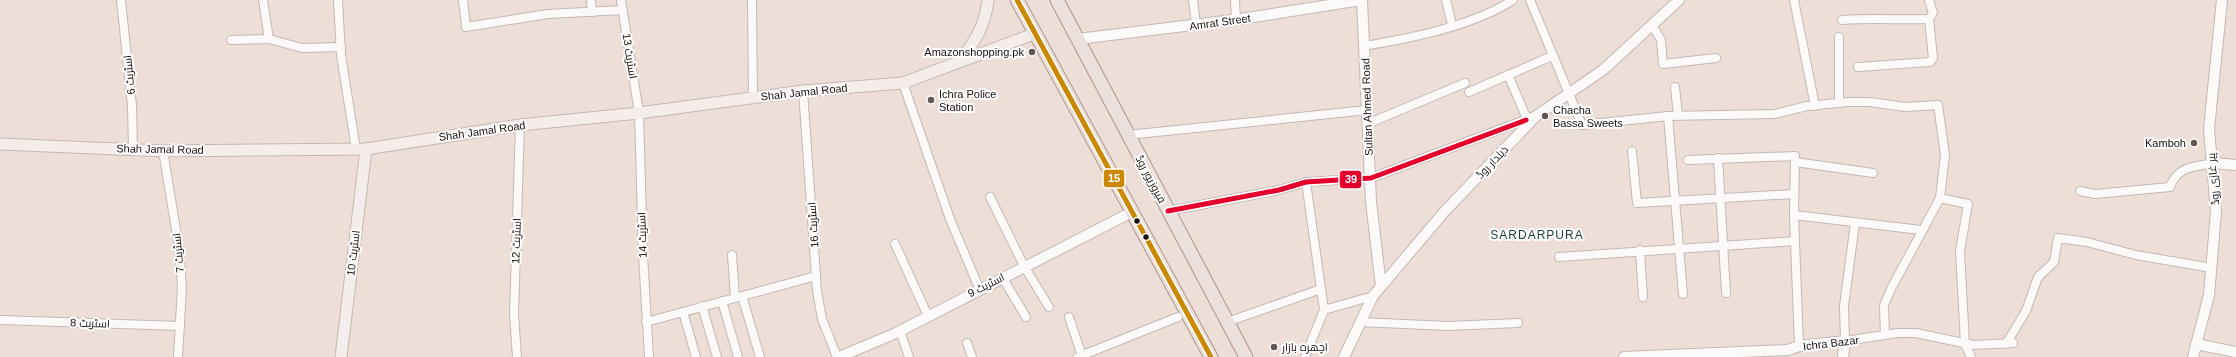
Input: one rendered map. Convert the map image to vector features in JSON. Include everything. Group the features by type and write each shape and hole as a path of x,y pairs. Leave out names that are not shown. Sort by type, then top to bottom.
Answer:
{"main road":[{"name":"Shah Jamal Road","path":"959,62 973,45 982,29 988,0"},
{"path":"1017,0 1034,34 1211,357"},
{"name":"فیروزپور روڈ","path":"1057,0 1246,357"},
{"name":"Shah Jamal Road","path":"0,144 163,151 361,149 520,125 639,113 803,91 903,83 1034,34"},
{"name":"اسٹریٹ 10","path":"341,357 361,149"}],"street":[{"name":"اسٹریٹ 6","path":"121,0 132,106 133,150"},
{"path":"263,0 269,39"},
{"path":"338,0 341,47 361,149"},
{"path":"463,0 466,27 548,14 622,10"},
{"path":"591,0 592,12"},
{"name":"اسٹریٹ 13","path":"620,0 639,113"},
{"path":"752,0 754,97"},
{"path":"1193,0 1196,25"},
{"path":"1234,0 1236,20"},
{"name":"Amrat Street","path":"1078,39 1236,20 1361,0"},
{"name":"Sultan Ahmed Road","path":"1361,0 1371,202 1381,286"},
{"path":"1446,0 1452,25"},
{"path":"1364,46 1408,38 1494,13 1513,0"},
{"path":"1530,0 1582,125 1668,116 1774,114 1839,103 1870,102 1905,107 1938,105 1945,155 1940,198 1921,230 1884,305 1885,334"},
{"name":"ذیلدار روڈ","path":"1344,357 1373,296 1445,211 1532,118 1603,70 1652,25 1669,4 1679,0"},
{"path":"1794,0 1815,106"},
{"path":"1858,68 1930,62 1933,58 1929,19 1933,13 1929,0"},
{"name":"پیر غازی روڈ","path":"2193,357 2209,295 2212,268 2216,212 2214,164 2209,129 2222,0"},
{"path":"1842,20 1875,17 1901,20 1929,19"},
{"path":"1652,25 1661,40 1663,64 1716,58"},
{"path":"1839,36 1839,103"},
{"path":"231,40 269,39 302,48 341,47"},
{"path":"1469,92 1552,56"},
{"path":"1168,211 1279,190 1306,182 1371,178 1532,118 1508,75"},
{"path":"903,83 950,219 979,288"},
{"path":"1367,124 1465,83"},
{"path":"1675,87 1678,116"},
{"name":"اسٹریٹ 16","path":"803,91 816,276 822,319 840,357"},
{"path":"1128,135 1367,110"},
{"name":"اسٹریٹ 14","path":"639,113 646,322 649,357"},
{"path":"1668,116 1683,294"},
{"name":"اسٹریٹ 12","path":"517,357 514,314 520,125"},
{"path":"1632,150 1637,203 1794,194"},
{"name":"اسٹریٹ 7","path":"163,151 179,248 182,287 178,357"},
{"path":"1688,160 1795,156 1794,215 1799,346"},
{"path":"1718,158 1726,293"},
{"path":"1795,162 1874,173"},
{"path":"2080,191 2094,194 2170,187 2176,174 2185,168 2214,164 2236,164"},
{"path":"1305,357 1324,310 1306,182"},
{"path":"990,197 1024,266 1049,307"},
{"path":"1940,198 1968,204 1960,251 1965,344 1971,357"},
{"name":"اسٹریٹ 9","path":"840,357 900,331 979,288 1132,212"},
{"path":"1794,215 1921,230"},
{"path":"1843,357 1845,341 1844,306 1855,223"},
{"name":"Ichra Bazar","path":"1624,357 1711,355 1788,350 1799,346 1845,341 1885,334 1916,333 1973,346 2009,343 2026,311 2038,277 2054,262 2058,238 2087,242 2136,255 2212,268"},
{"path":"1559,257 1640,250 1680,249 1795,241"},
{"path":"895,244 928,316"},
{"path":"1640,250 1643,297"},
{"path":"732,255 739,297 760,357"},
{"path":"646,322 816,276"},
{"path":"1002,277 1026,317"},
{"path":"1227,322 1321,289"},
{"path":"1324,310 1373,296"},
{"path":"722,301 738,357"},
{"path":"702,306 717,357"},
{"path":"683,312 696,357"},
{"path":"1069,317 1080,356 1178,317"},
{"name":"اسٹریٹ 8","path":"0,320 180,326"},
{"path":"1360,322 1448,326 1518,323"},
{"path":"900,331 909,357"},
{"path":"967,343 972,357"},
{"path":"2196,344 2236,352"}],"transit line":[{"name":"15","path":"1017,0 1211,357"},
{"name":"39","path":"1168,211 1279,190 1306,182 1371,178 1526,120"}],"place":[{"name":"Amazonshopping.pk","path":"1032,52"},
{"name":"Ichra Police Station","path":"931,100"},
{"name":"Chacha Bassa Sweets","path":"1545,116"},
{"name":"Kamboh","path":"2194,143"},
{"name":"اچھرہ بازار","path":"1274,347"}],"district":[{"name":"SARDARPURA","path":"1537,235"}]}
